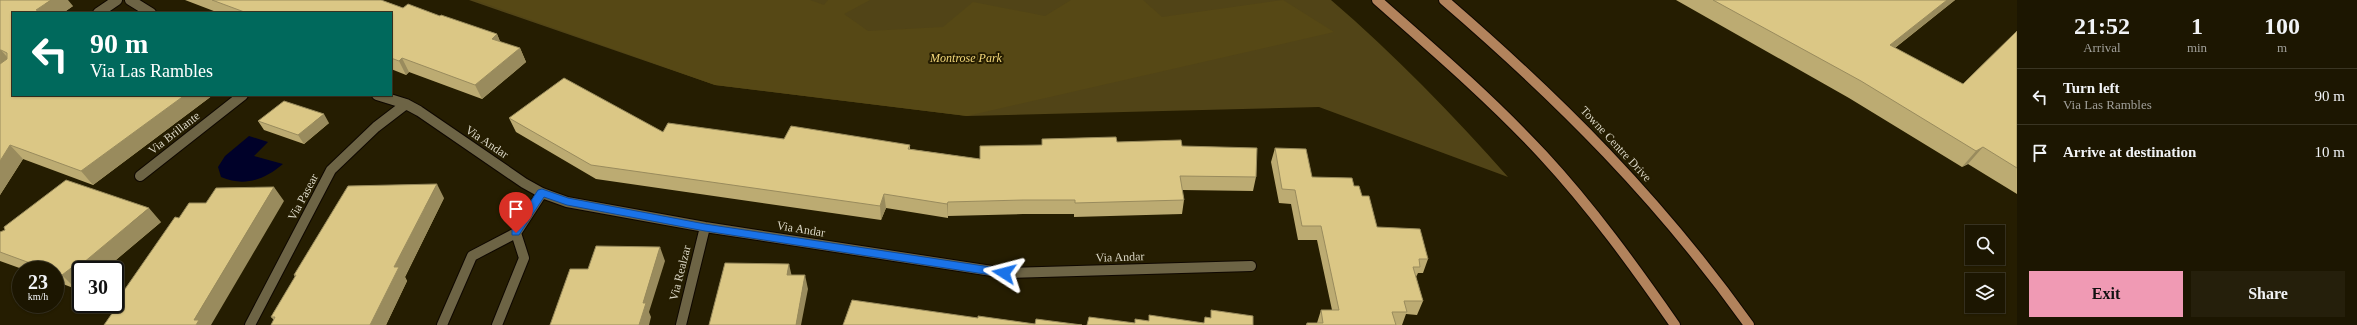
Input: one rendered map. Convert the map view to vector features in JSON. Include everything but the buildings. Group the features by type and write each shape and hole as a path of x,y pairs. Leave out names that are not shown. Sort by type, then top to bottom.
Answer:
{"main road":[{"path":"1377,0 1461,74 1544,156 1625,253 1675,325"},
{"name":"Towne Centre Drive","path":"1444,0 1543,88 1609,152 1670,222 1749,325"}],"street":[{"path":"99,12 117,0"},
{"path":"130,0 149,12"},
{"name":"Via Brillante","path":"140,176 242,96"},
{"name":"Via Andar","path":"380,96 406,104 542,193 567,202 705,227 1004,273 1251,266"},
{"name":"Via Pasear","path":"250,325 331,170 376,127 406,104"},
{"path":"442,325 472,256 516,233 542,193"},
{"name":"Via Realzar","path":"681,325 705,227"},
{"path":"497,325 524,258 516,233"}],"green space":[{"name":"Montrose Park","path":"469,0 1331,0 1378,42 1422,86 1508,177 1319,107 967,116 715,85"},
{"name":"Montrose Park","path":"475,0 810,0 824,5 828,0 870,0 844,14 868,31 943,27 973,2 1045,16 1071,0 1143,0 1162,17 1283,0 1334,32 967,116 715,85"}],"water":[{"path":"249,136 268,142 254,156 283,164 276,170 261,178 246,182 229,180 221,177 218,167 225,156"}],"route":[{"path":"516,233 542,193 567,202 705,227 1004,273"}]}
